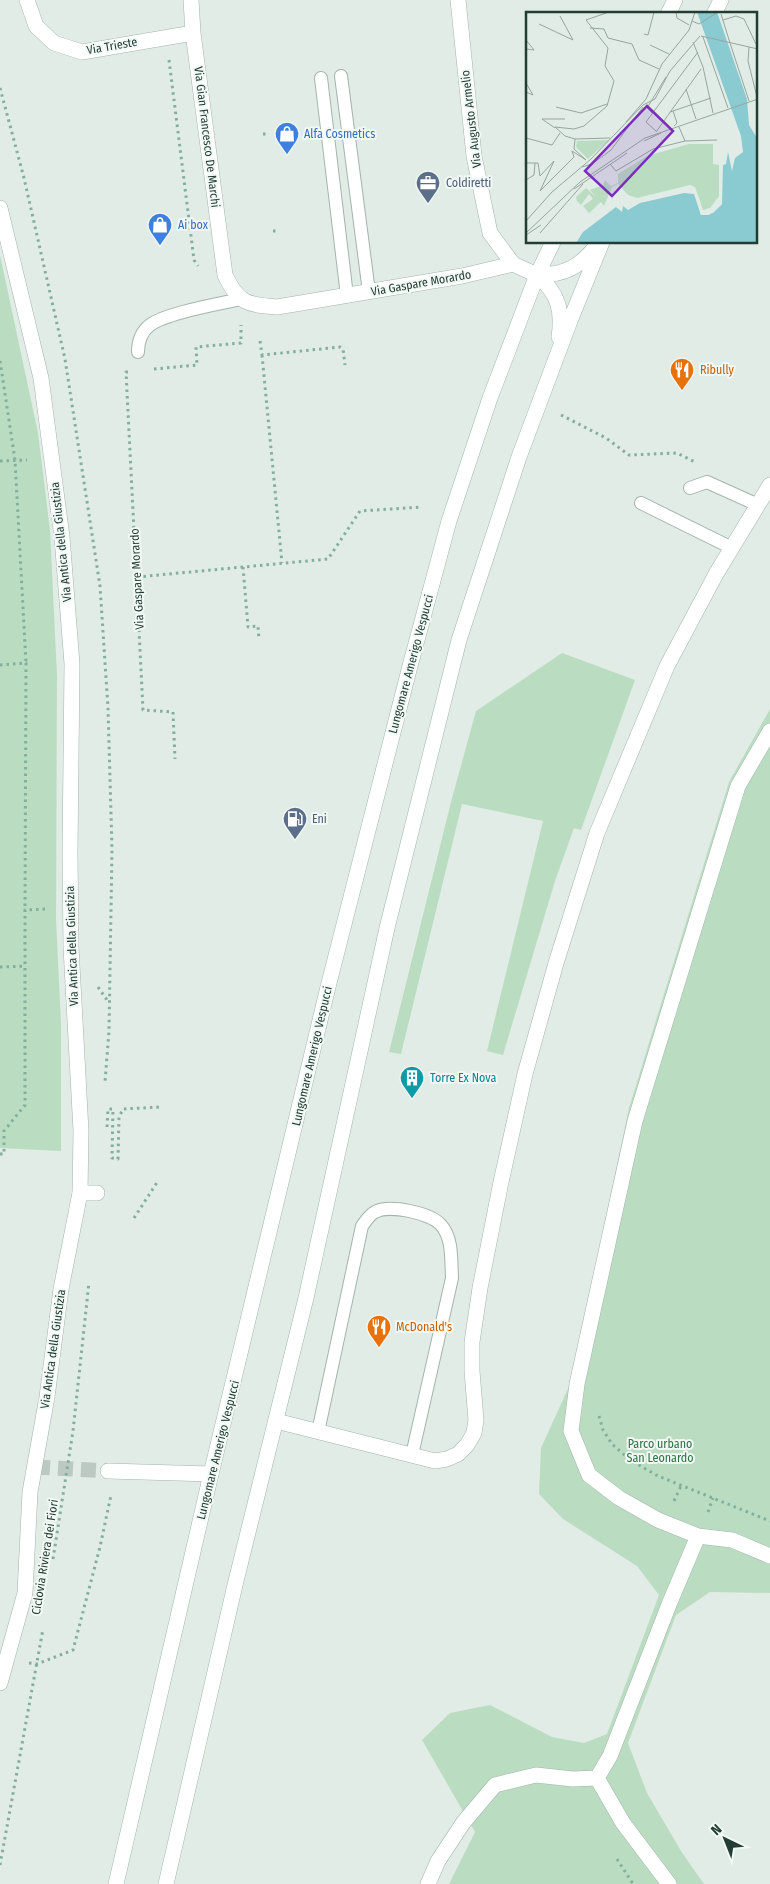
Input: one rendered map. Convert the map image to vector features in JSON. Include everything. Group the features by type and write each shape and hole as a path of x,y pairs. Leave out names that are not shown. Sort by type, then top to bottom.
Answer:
{"street":[{"name":"Via Trieste","path":"27,0 36,26 54,43 82,52 193,33"},
{"name":"Via Gian Francesco De Marchi","path":"191,0 193,33 225,275 231,288 241,299"},
{"name":"Via Augusto Armelio","path":"458,0 474,156 490,233 513,264 537,275"},
{"path":"669,12 675,0"},
{"path":"715,12 721,0"},
{"name":"Via Antica della Giustizia","path":"0,208 41,378 62,537 72,664 71,947 81,1131 80,1193 61,1289 30,1492 25,1593 0,1683"},
{"name":"Lungomare Amerigo Vespucci","path":"116,1884 328,987 447,530 490,398 537,275 552,244"},
{"path":"537,275 554,275 566,272 577,265 598,244"},
{"path":"166,1884 235,1585 306,1298 387,928 459,640 519,457 599,244"},
{"name":"Via Gaspare Morardo","path":"241,299 257,306 277,308 462,276 513,264"},
{"path":"537,275 549,285 555,295 559,308 561,326 556,356"},
{"path":"276,1421 435,1461 447,1459 458,1454 467,1445 474,1433 476,1420 472,1342 480,1288 523,1083 556,963 597,833 663,674 688,625 770,485"},
{"path":"770,731 738,786 635,1121 577,1384 571,1431 589,1475 619,1498 658,1520 698,1536 732,1540 770,1556"},
{"path":"80,1193 97,1193"},
{"path":"112,1471 212,1474"},
{"path":"597,1778 610,1756 698,1536"},
{"path":"428,1884 438,1861 463,1823 495,1785 536,1775 573,1779 597,1778"},
{"path":"597,1778 623,1823 669,1884"}],"lane":[{"path":"341,76 369,292"},
{"path":"320,78 347,296"},
{"path":"138,352 140,337 149,326 162,318 241,299"},
{"path":"690,488 707,482 758,505"},
{"path":"641,503 732,548"},
{"path":"318,1432 362,1226 367,1218 384,1208 394,1208 427,1215 441,1224 445,1231 451,1255 452,1278 412,1455"}],"path":[{"path":"184,366 197,365 196,347 241,343 241,299"},
{"path":"260,341 282,564"},
{"path":"262,355 340,346 343,350 345,365"},
{"path":"0,361 15,460 26,663 25,1105 4,1131 4,1154 0,1154"},
{"name":"Via Gaspare Morardo","path":"126,372 143,710 173,712 175,759"},
{"path":"561,415 606,438 629,454 677,453 703,465"},
{"path":"0,461 15,460"},
{"path":"137,577 328,559 360,511 422,508"},
{"path":"243,567 248,627 258,626 259,640"},
{"path":"0,665 26,663"},
{"path":"25,910 48,909 52,914"},
{"path":"0,967 26,966"},
{"path":"107,1131 108,1109 113,1109 112,1158 118,1158 119,1116 123,1109 161,1106"},
{"path":"134,1218 158,1181"},
{"name":"Ciclovia Riviera dei Fiori","path":"52,1567 73,1431 90,1277"},
{"path":"598,1408 603,1430 612,1444 630,1460 658,1476 770,1522"},
{"path":"37,1664 73,1650 100,1547 112,1471"},
{"name":"Ciclovia Riviera dei Fiori","path":"0,1865 43,1625"}],"green space":[{"path":"0,255 38,433 50,530 57,675 56,919 61,1024 61,1151 0,1148"},
{"path":"562,653 635,680 581,830 574,828 555,881 503,1055 487,1051 543,821 462,804 401,1054 389,1052 451,802 476,711"},
{"name":"Parco urbano San Leonardo","path":"770,709 770,1593 710,1592 676,1615 628,1743 647,1793 681,1851 704,1884 449,1884 475,1832 422,1740 450,1713 490,1705 552,1737 584,1743 607,1734 659,1595 637,1566 563,1519 539,1494 541,1448 571,1382 629,1108 729,782"}],"tunnel":[{"path":"35,1467 108,1471"}],"place":[{"name":"Alfa Cosmetics","path":"287,155"},
{"name":"Coldiretti","path":"428,204"},
{"name":"Ai box","path":"160,246"},
{"name":"Ribully","path":"682,391"},
{"name":"Eni","path":"295,840"},
{"name":"Torre Ex Nova","path":"412,1099"},
{"name":"McDonald's","path":"379,1348"}]}
